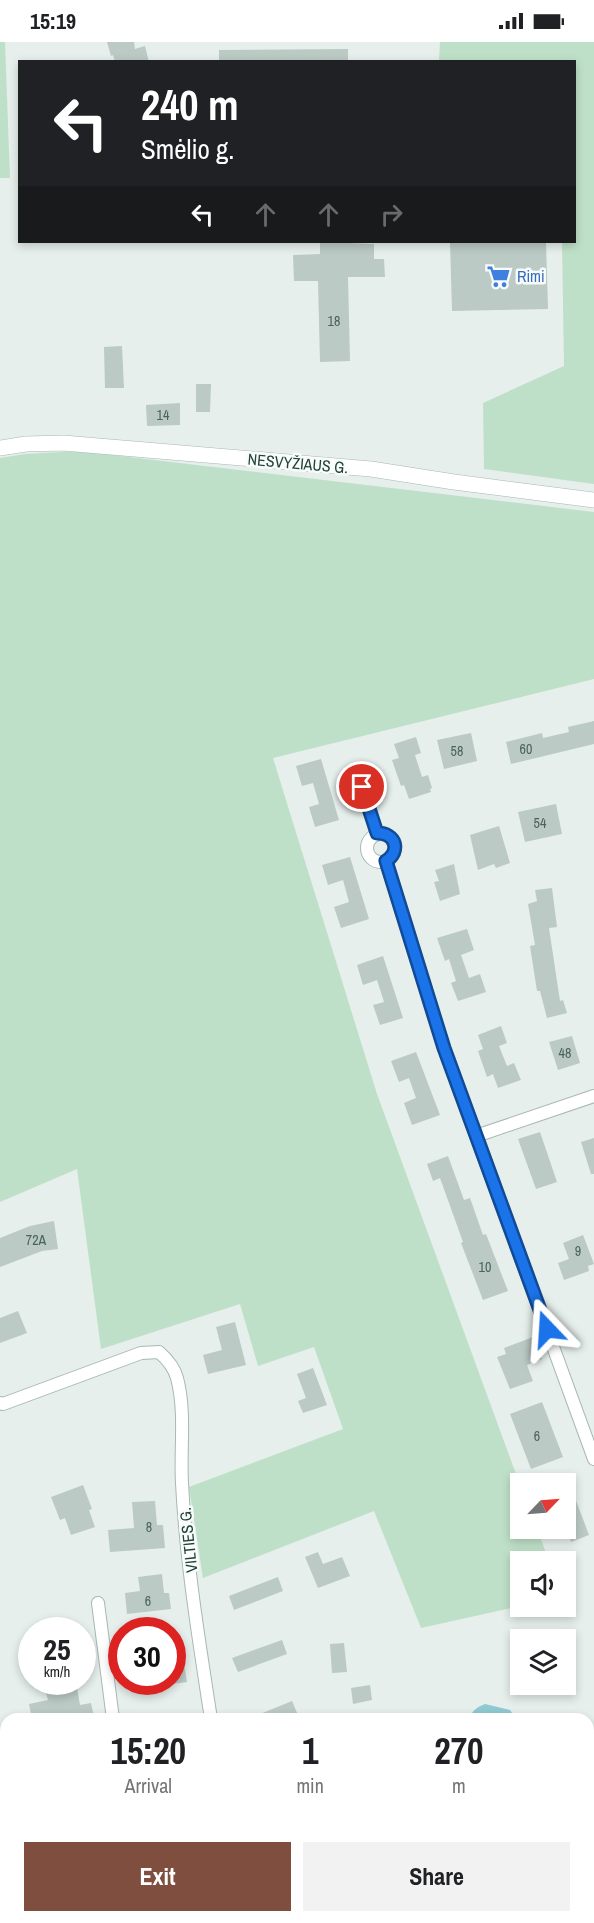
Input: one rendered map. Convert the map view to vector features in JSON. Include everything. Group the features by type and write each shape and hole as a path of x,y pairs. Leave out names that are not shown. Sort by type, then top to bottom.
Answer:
{"street":[{"name":"NESVYŽIAUS G.","path":"0,448 26,444 63,443 371,468 454,482 594,500"},
{"path":"362,787 377,833"},
{"path":"377,833 385,833 395,843 392,857 386,861 375,861 367,852 368,840 377,833"},
{"path":"386,861 444,1048 594,1459"},
{"path":"476,1136 594,1096"},
{"name":"VILTIES G.","path":"0,1403 3,1404 141,1353 159,1352 170,1362 177,1376 182,1410 182,1483 197,1631 210,1713"},
{"path":"98,1603 112,1713"}],"green space":[{"path":"0,42 5,42 10,178 0,178"},
{"path":"440,42 594,42 594,484 484,469 483,403 564,366 562,243 576,243 576,60 439,60"},
{"path":"78,451 594,512 594,679 273,758 377,1094 516,1473 510,1473 510,1539 541,1539 545,1551 510,1551 510,1608 421,1628 374,1511 203,1578 189,1487 343,1429 314,1347 258,1366 240,1304 101,1349 77,1169 0,1202 0,458"}],"water":[{"path":"485,1704 510,1710 512,1713 473,1713 479,1706"}],"building":[{"path":"107,42 134,42 135,49 145,46 148,60 114,60 113,55 111,56"},
{"path":"348,49 348,60 219,60 219,50"},
{"path":"320,243 374,244 374,259 384,259 385,277 348,277 350,361 320,362 318,281 294,281 293,255 320,254"},
{"name":"Rimi","path":"450,243 546,243 548,309 452,311"},
{"path":"122,346 124,388 105,388 104,347"},
{"path":"196,384 211,384 210,412 196,412"},
{"path":"180,403 180,425 147,426 146,405"},
{"path":"594,721 594,744 511,764 506,742 542,733 543,738 569,732 568,727"},
{"path":"471,733 477,761 444,769 437,740"},
{"path":"416,737 421,753 415,755 422,777 428,775 432,788 431,792 409,799 404,785 401,786 392,760 399,758 394,744"},
{"path":"321,759 339,820 315,827 309,807 319,804 313,783 302,786 296,766"},
{"path":"556,804 562,834 525,842 518,812"},
{"path":"499,826 510,863 496,868 494,864 478,870 470,835"},
{"path":"350,857 369,919 341,928 334,907 349,902 343,880 328,885 322,865"},
{"path":"454,864 460,894 440,901 434,882 439,881 435,870"},
{"path":"552,888 557,927 549,928 560,1001 563,1000 567,1013 547,1018 540,991 537,991 530,946 535,945 528,904 537,901 535,890"},
{"path":"467,929 474,950 461,955 469,978 480,974 486,992 458,1001 451,983 456,981 449,959 445,961 437,938"},
{"path":"383,956 403,1018 380,1025 373,1005 384,1002 377,980 363,985 357,965"},
{"path":"501,1026 507,1043 499,1046 507,1066 514,1063 521,1080 498,1088 493,1074 487,1077 478,1051 483,1049 478,1035"},
{"path":"572,1036 580,1063 558,1070 549,1042"},
{"path":"416,1052 440,1115 412,1125 404,1103 416,1098 409,1078 399,1082 391,1061"},
{"path":"540,1132 557,1182 536,1189 518,1139"},
{"path":"594,1138 594,1174 591,1174 581,1142"},
{"path":"448,1156 464,1200 470,1198 483,1235 486,1234 508,1291 483,1300 461,1243 463,1242 440,1178 433,1181 427,1164"},
{"path":"54,1221 58,1249 42,1251 0,1267 0,1238 30,1226"},
{"path":"583,1235 594,1264 588,1266 589,1271 564,1280 558,1263 569,1259 563,1243"},
{"path":"18,1311 27,1333 0,1343 0,1318"},
{"path":"235,1322 246,1365 208,1374 203,1355 222,1350 216,1327"},
{"path":"533,1337 542,1359 527,1365 533,1381 510,1389 497,1357 506,1354 504,1348"},
{"path":"313,1368 327,1405 303,1413 298,1401 306,1398 297,1374"},
{"path":"542,1402 563,1457 531,1469 510,1414"},
{"path":"83,1485 92,1509 89,1510 95,1527 71,1535 65,1518 60,1520 51,1497"},
{"path":"155,1501 157,1525 163,1525 165,1548 110,1552 108,1530 134,1528 132,1502"},
{"path":"576,1501 589,1535 571,1542 570,1539 576,1539"},
{"path":"318,1552 323,1564 342,1557 350,1576 318,1588 305,1557"},
{"path":"162,1574 164,1593 169,1593 171,1609 127,1614 125,1593 140,1591 138,1577"},
{"path":"278,1577 283,1591 234,1610 229,1596"},
{"path":"282,1640 287,1654 238,1672 232,1658"},
{"path":"344,1643 347,1672 332,1673 330,1644"},
{"path":"370,1685 372,1700 353,1704 351,1688"},
{"path":"47,1695 78,1695 80,1705 91,1703 93,1713 31,1713 29,1704 48,1700"},
{"path":"292,1701 297,1713 263,1713"}],"place":[{"name":"Rimi","path":"499,276"}],"route":[{"path":"362,787 377,833 385,833 395,843 392,857 386,861 426,992 444,1048 547,1329"}]}
